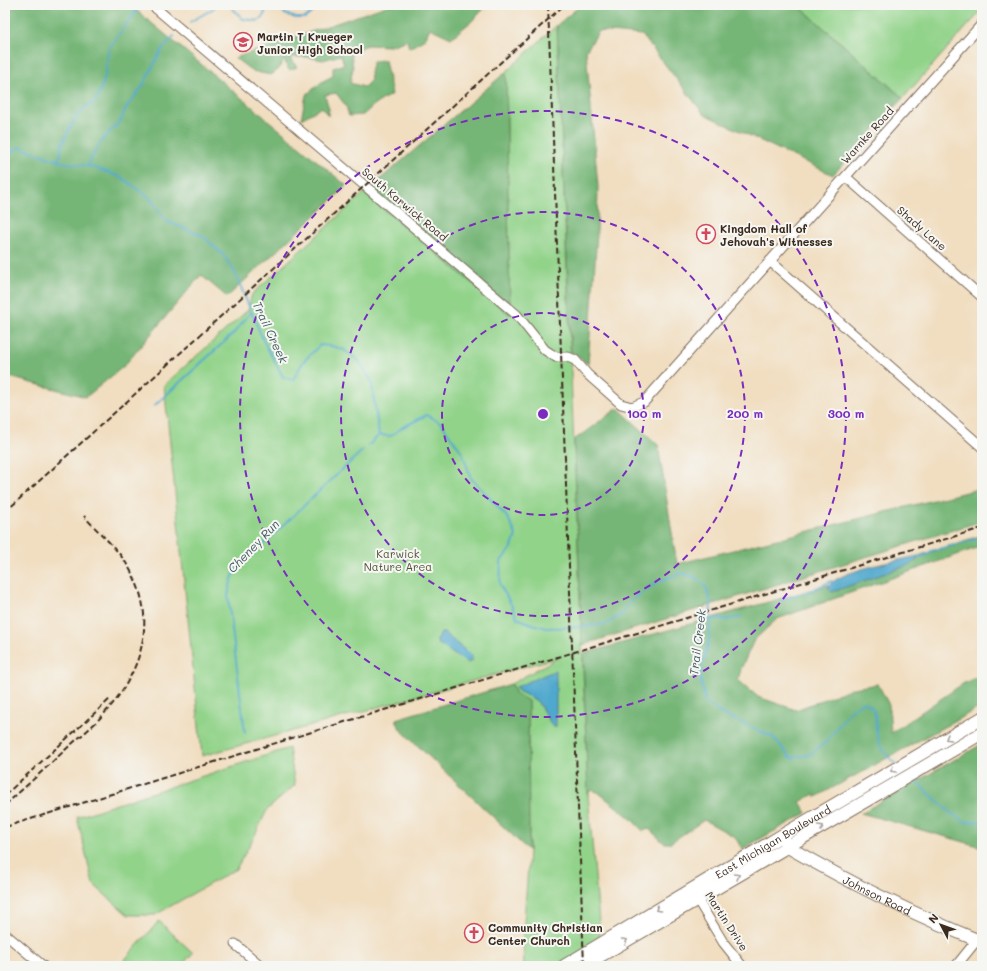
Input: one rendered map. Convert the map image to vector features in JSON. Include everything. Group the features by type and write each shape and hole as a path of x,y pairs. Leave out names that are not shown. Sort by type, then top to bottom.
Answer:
{"main road":[{"name":"East Michigan Boulevard","path":"583,966 781,836 982,718"},
{"name":"East Michigan Boulevard","path":"564,966 694,894 788,847 982,733"},
{"name":"Johnson Road","path":"781,836 788,847 842,878 979,941"}],"street":[{"name":"South Karwick Road","path":"152,5 518,315 545,350 556,357 568,357 575,360 587,374 621,404 632,407 644,402"},
{"name":"Warnke Road","path":"644,402 982,24"},
{"name":"Shady Lane","path":"846,177 982,297"},
{"path":"770,261 982,447"},
{"name":"Martin Drive","path":"694,894 723,942 742,966"},
{"path":"5,934 43,966"},
{"path":"956,966 979,941"},
{"path":"235,944 261,966"}],"green space":[{"path":"5,5 130,5 347,186 227,297 201,275 124,366 86,397 5,376"},
{"path":"389,5 488,5 472,21 451,38 430,28 425,39 409,48 407,40 391,46 367,45 351,53 353,68 350,83 364,87 371,80 370,72 373,61 385,60 392,94 374,105 363,115 349,116 346,106 336,93 325,95 329,109 328,116 322,107 301,119 306,95 323,81 333,76 333,68 344,64 341,55 323,60 308,57 289,57 297,67 289,70 284,60 278,70 270,75 252,71 235,58"},
{"path":"581,5 798,5 903,98 833,175 704,114 642,35 599,31 586,51 598,186 597,233 588,364 571,352 557,25"},
{"path":"798,5 982,5 982,10 903,98"},
{"name":"Karwick Nature Area","path":"557,25 588,795 600,933 591,966 524,966 523,937 529,851 528,701 516,694 511,684 559,657 202,756 164,385 248,310 252,294 364,193 510,314 506,72"},
{"path":"506,72 510,315 364,193"},
{"path":"618,408 658,445 677,564 982,488 982,521 582,645 574,440"},
{"path":"982,535 982,546 777,619 754,640 741,669 738,680 758,697 796,710 853,688 878,684 889,705 891,733 964,683 982,675 982,706 816,797 814,794 800,802 807,813 742,849 735,837 704,820 670,843 664,843 649,829 643,831 629,817 599,793 591,790 588,795 583,654 829,585 828,588 832,592 917,560 918,556"},
{"path":"511,684 516,694 528,701 529,851 400,729 396,719"},
{"path":"982,744 982,847 861,813"},
{"path":"289,748 295,785 267,810 236,869 155,915 128,915 93,884 77,817"},
{"path":"159,921 193,953 181,966 121,966 120,965"}],"water":[{"path":"918,556 917,560 911,564 832,592 828,588 833,582 842,576 854,571"},
{"path":"441,633 444,633 472,656 471,661 468,663 437,643"},
{"path":"556,670 556,727 553,727 537,701 518,691 516,687"}],"waterway":[{"path":"190,22 217,5"},
{"path":"229,5 243,19 258,21 264,15 267,5"},
{"path":"279,5 285,14 296,18 305,18 314,11 333,5"},
{"path":"58,160 61,153 62,144 77,116 87,106 95,102 102,87 109,48 139,7"},
{"path":"87,166 98,146 108,133 120,122 126,108 142,87 162,49 174,36"},
{"name":"Trail Creek","path":"5,157 19,147 62,162 92,167 121,177 150,198 166,221 203,236 223,255 234,271 264,342 283,377 293,380 303,362 320,345 332,346 344,350 359,361 371,380 379,435 391,436 403,427 427,415 441,423 462,452 471,478 508,518 516,535 512,547 501,561 500,585 517,618 547,628 607,624 621,615 631,601 657,582 682,573 694,577 705,585 711,603 709,640 700,675 705,701 720,713 773,737 791,758 809,755 826,742 851,710 862,702 868,704 872,708 879,743 885,753 896,764"},
{"path":"154,406 234,333 251,312"},
{"name":"Cheney Run","path":"368,446 379,435"},
{"name":"Cheney Run","path":"245,733 228,597 232,579 237,569 363,450"},
{"path":"918,556 921,557 931,551 976,539"},
{"path":"781,601 832,581"},
{"path":"710,621 717,618 725,620 741,617"},
{"name":"Trail Creek","path":"913,779 952,814 965,822 982,821"}],"railway":[{"path":"548,5 584,966"},
{"path":"5,512 564,5"},
{"path":"5,805 101,717 127,682 136,664 142,644 144,624 143,604 137,583 122,557 84,516"},
{"path":"5,827 982,528"},
{"path":"5,795 110,699"}],"place":[{"name":"Martin T Krueger Junior High School","path":"243,42"},
{"name":"Kingdom Hall of Jehovah's Witnesses","path":"706,234"},
{"name":"Community Christian Center Church","path":"474,933"}]}
